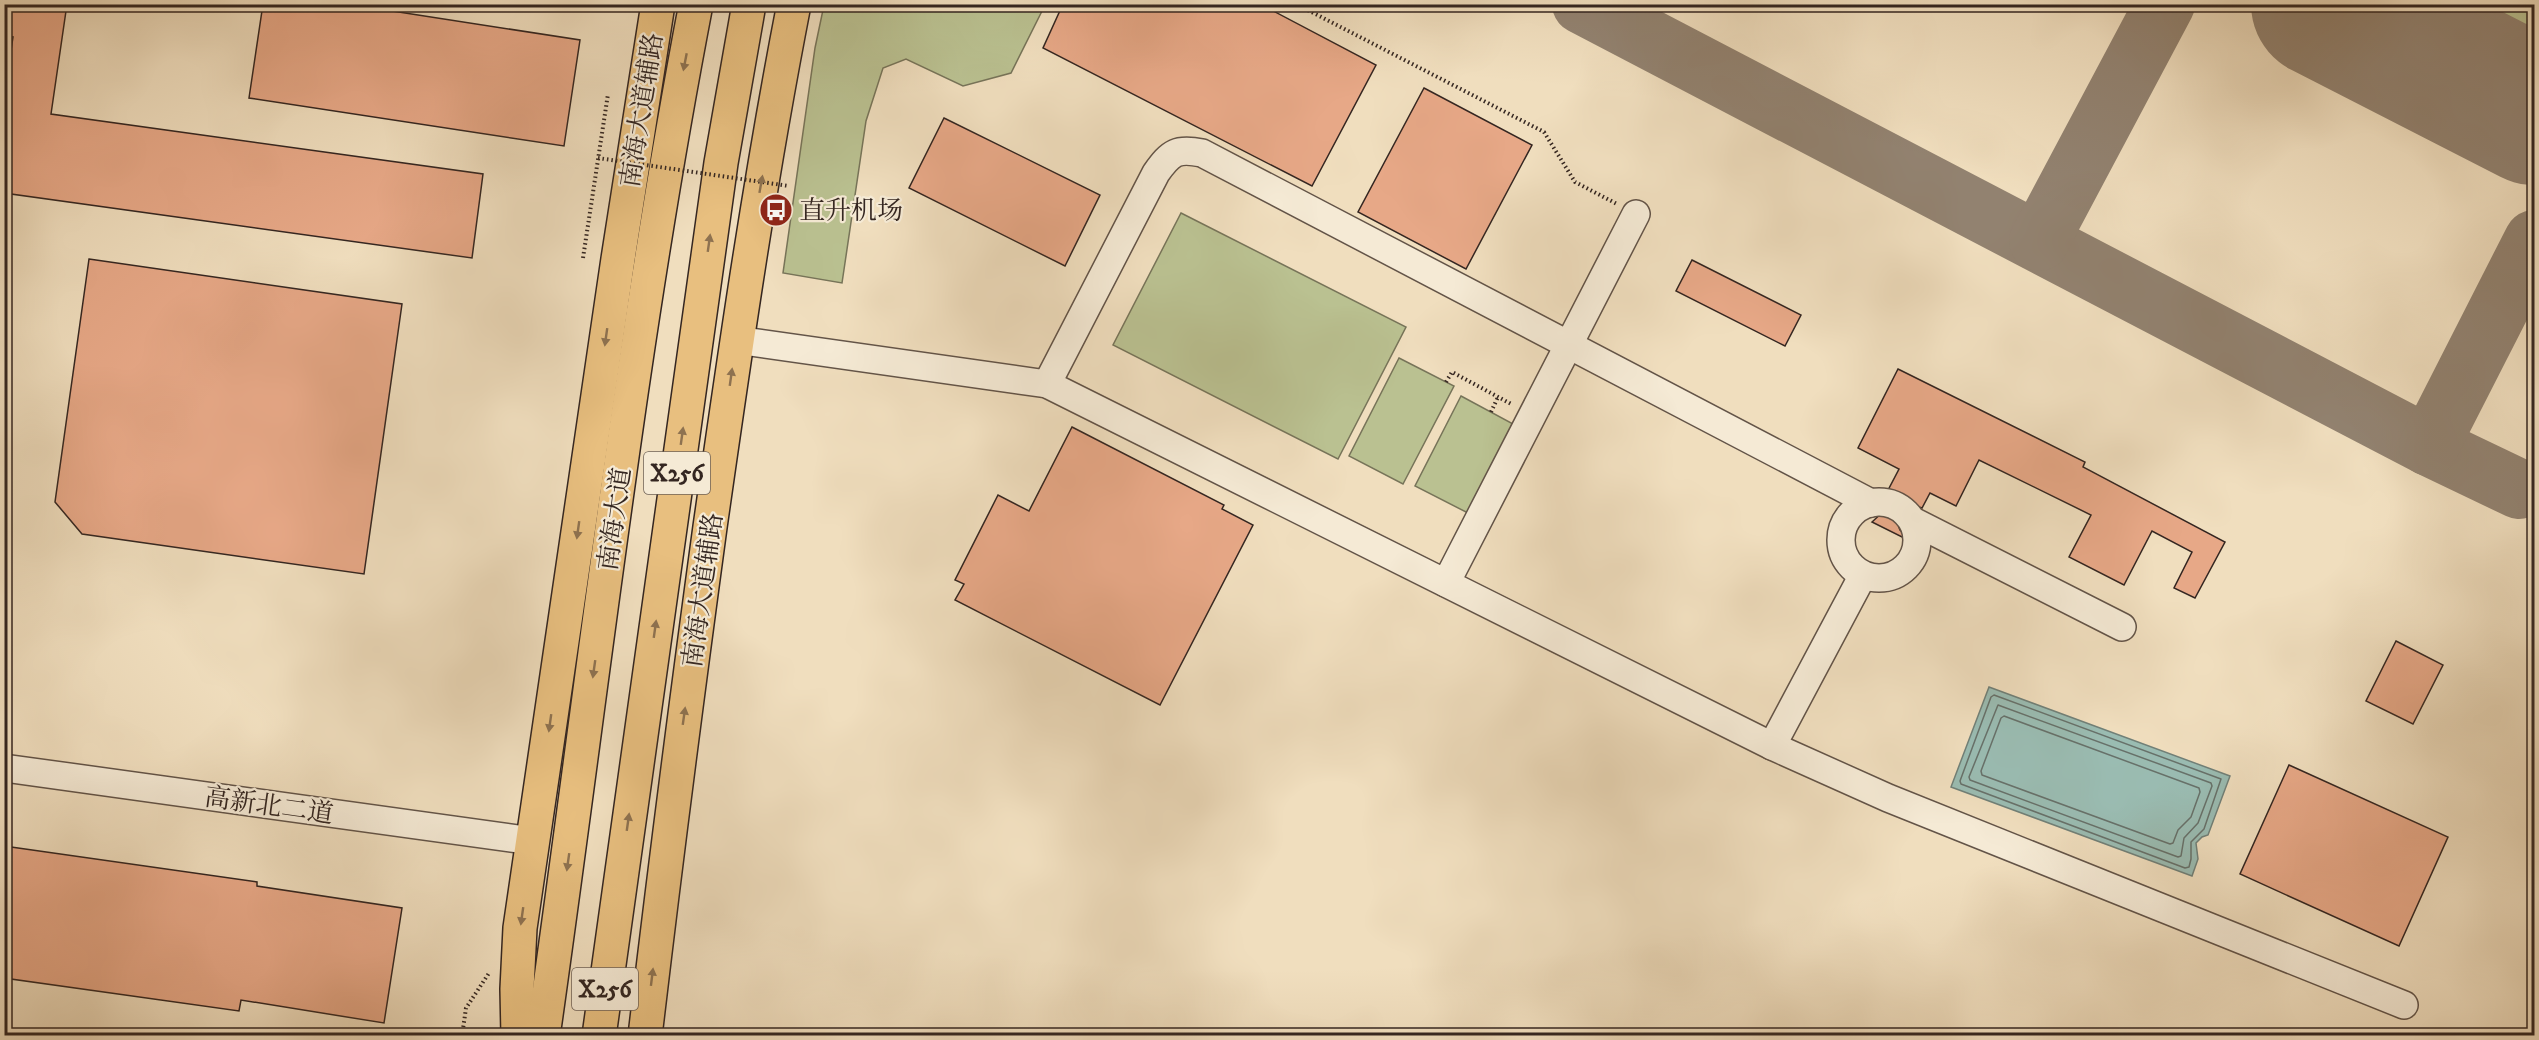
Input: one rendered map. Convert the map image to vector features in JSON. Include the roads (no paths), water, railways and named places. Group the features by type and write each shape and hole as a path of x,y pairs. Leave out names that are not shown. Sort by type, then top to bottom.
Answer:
{"main road":[{"name":"南海大道辅路","path":"518,1035 518,957 533,841 618,259 658,4"},
{"name":"南海大道","path":"543,1035 636,361 696,4"},
{"name":"X256","path":"599,1035 720,163 749,4"},
{"name":"南海大道辅路","path":"645,1035 676,774 736,340 754,223 794,4"},
{"path":"618,259 636,361"},
{"path":"611,943 676,774"}],"street":[{"path":"1047,384 1156,173 1168,156 1185,149 1202,153 1870,503"},
{"path":"1446,583 1636,213"},
{"path":"736,340 1047,384 1772,746 1888,798 2404,1005"},
{"path":"1913,521 1918,544 1915,556 1908,566 1898,573 1887,578 1863,575 1846,559 1841,536 1850,515 1870,503 1883,502 1905,511 1913,521 2122,627"},
{"path":"1772,746 1863,575"},
{"name":"高新北二道","path":"4,768 533,841"}],"water":[{"path":"1989,687 2230,776 2208,835 2196,843 2198,859 2192,876 1951,787"}],"place":[{"name":"直升机场","path":"776,210"}]}
